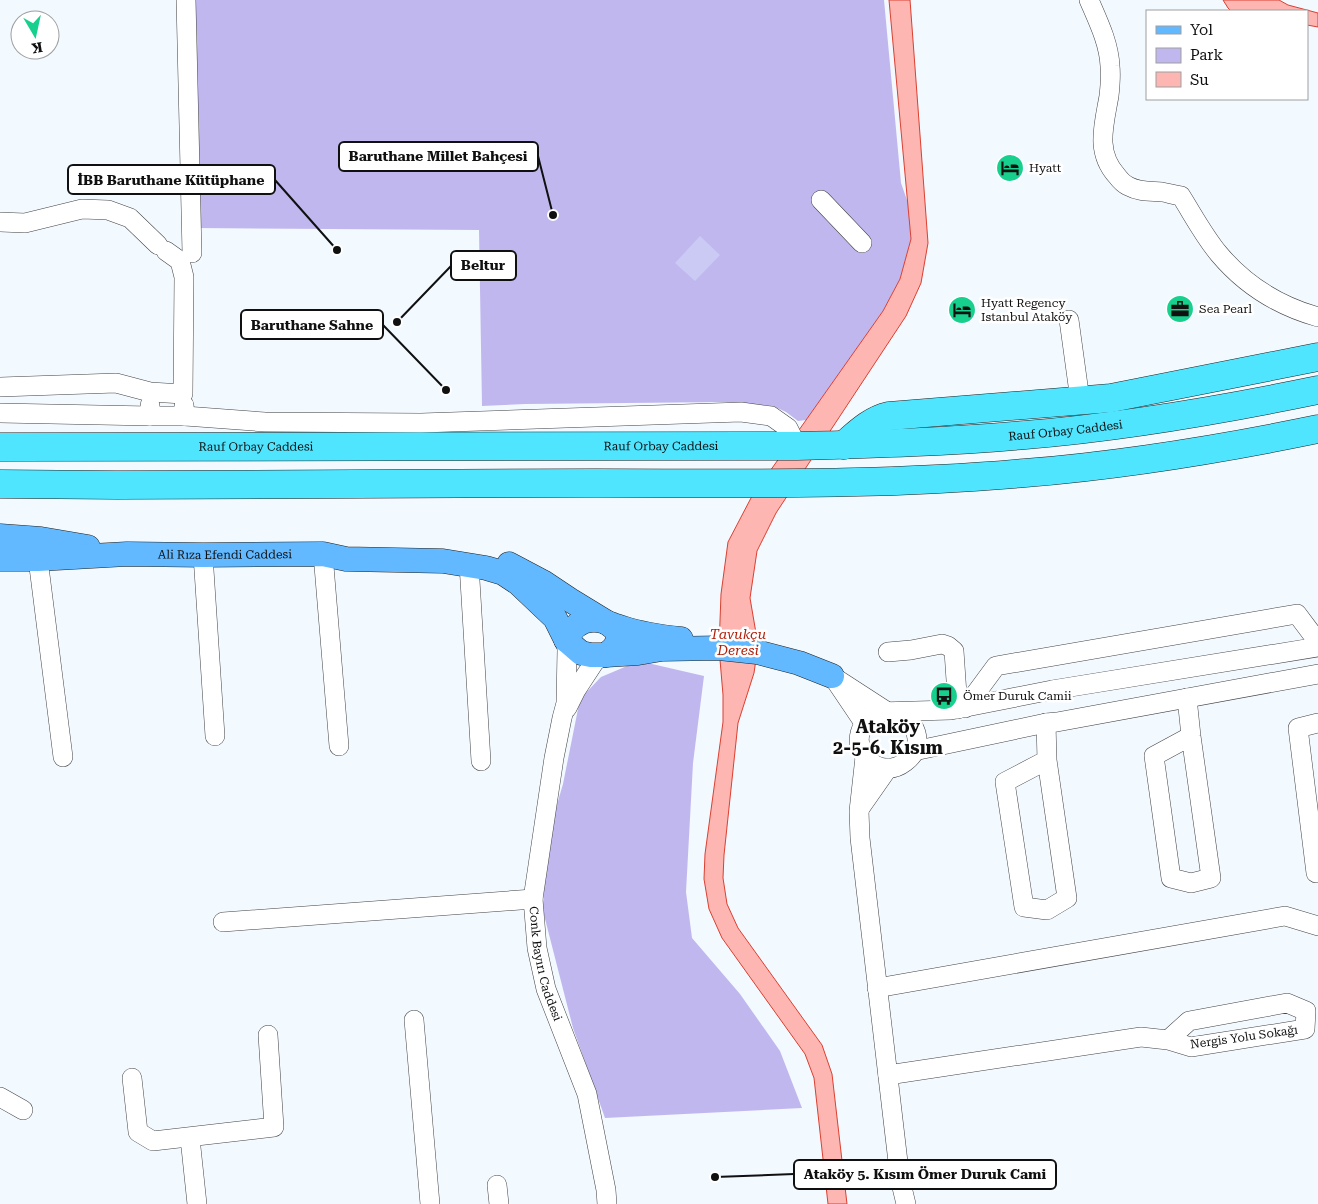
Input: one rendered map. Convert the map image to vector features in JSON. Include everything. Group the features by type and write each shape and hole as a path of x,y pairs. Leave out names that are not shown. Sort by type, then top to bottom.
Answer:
{"highway":[{"path":"844,445 867,426 880,418 889,416 1111,398 1318,357"},
{"name":"Rauf Orbay Caddesi","path":"0,448 844,445 1026,435 1102,427 1167,418 1318,390"},
{"path":"0,484 841,483 1023,474 1076,468 1192,452 1318,429"}],"main road":[{"name":"Ali Rıza Efendi Caddesi","path":"0,536 41,539 127,554"},
{"path":"323,554 342,547 411,547 486,554 544,582 606,622 619,636 615,647 606,654"},
{"name":"Ali Rıza Efendi Caddesi","path":"0,559 127,554 323,554"},
{"path":"323,554 346,559 443,561 468,564 503,573 555,618 566,640 581,653 592,655 662,649 719,648 757,652 799,663 832,676"},
{"path":"566,640 575,626 592,620 650,634 710,644 719,648"}],"street":[{"path":"186,0 192,253"},
{"path":"1089,0 1104,35 1110,65 1109,94 1102,141 1105,159 1115,174 1127,186 1145,192 1162,192 1181,196 1218,253 1244,280 1278,302 1318,317"},
{"path":"821,200 862,244"},
{"path":"0,222 25,223 82,209 108,210 130,218 162,248 180,260 184,278 183,394 185,416"},
{"path":"1069,320 1080,400"},
{"path":"0,386 116,384 150,392 183,394"},
{"path":"150,392 150,416"},
{"path":"0,413 185,416 266,422 421,423 741,412 771,416 788,428 797,446"},
{"path":"323,554 340,746"},
{"path":"203,555 215,736"},
{"path":"38,559 63,757"},
{"path":"468,564 481,761"},
{"path":"961,708 996,666 1297,614 1318,642"},
{"name":"Conk Bayırı Caddesi","path":"566,640 566,703 554,758 533,899 537,948 546,988 587,1094 606,1190 607,1204"},
{"path":"888,652 942,644 948,646 954,651 961,708"},
{"path":"832,676 892,712 905,717 912,724 916,732 917,742 914,751 904,764 888,768 879,767 871,763 865,757 859,743 859,735 864,723 871,716 879,712 892,712 951,710 1052,690 1318,647"},
{"name":"Conk Bayırı Caddesi","path":"562,718 576,690 595,661 606,654"},
{"path":"914,751 1051,723 1318,674"},
{"path":"832,676 864,723"},
{"path":"1047,760 1005,782 1024,907 1047,910 1067,898 1047,760 1052,690"},
{"path":"1187,698 1211,878 1191,883 1171,878 1154,756 1191,736"},
{"path":"1318,723 1298,728 1316,873 1318,874"},
{"path":"865,757 859,811 860,838 900,1179 906,1204"},
{"path":"859,811 888,768"},
{"path":"223,922 533,899"},
{"path":"878,988 1285,916 1318,926"},
{"name":"Nergis Yolu Sokağı","path":"1287,1003 1306,1011 1305,1029 1191,1047 1168,1040 1189,1021 1287,1003"},
{"path":"414,1020 430,1204"},
{"path":"132,1078 138,1132 153,1141 274,1127 268,1035"},
{"path":"888,1075 1140,1037 1168,1040"},
{"path":"0,1097 23,1110"},
{"path":"190,1138 196,1204"},
{"path":"497,1185 499,1204"}],"green space":[{"path":"191,0 884,0 901,183 908,203 911,239 900,279 883,311 806,420 798,421 786,412 773,406 725,402 482,406 479,230 197,228"},
{"path":"639,661 704,676 693,763 686,892 692,938 740,994 780,1051 802,1108 605,1118 573,1028 543,911 546,842 563,784 580,699 601,677"}],"shaded area":[{"path":"700,236 720,255 695,281 675,263"}],"water":[{"name":"Tavukçu Deresi","path":"889,0 910,0 928,243 921,283 906,316 776,513 757,551 750,598 757,639 757,652 754,673 738,723 724,855 723,878 727,904 738,928 822,1045 832,1074 847,1204 828,1204 814,1078 805,1054 722,938 709,909 704,879 705,854 723,722 719,648 721,594 728,542 751,498 883,311 900,279 911,239"},
{"path":"1223,0 1279,0 1288,5 1307,10 1230,10"},
{"path":"1308,10 1318,13 1318,27 1308,25"}],"place":[{"name":"Hyatt","path":"1010,168"},
{"name":"Baruthane Millet Bahçesi","path":"553,215"},
{"name":"İBB Baruthane Kütüphane","path":"337,250"},
{"name":"Sea Pearl","path":"1180,309"},
{"name":"Hyatt Regency Istanbul Ataköy","path":"962,310"},
{"name":"Beltur","path":"397,322"},
{"name":"Baruthane Sahne","path":"446,390"},
{"name":"Ömer Duruk Camii","path":"944,696"},
{"name":"Ataköy 5. Kısım Ömer Duruk Cami","path":"715,1177"}],"district":[{"name":"Ataköy 2-5-6. Kısım","path":"888,738"}]}
